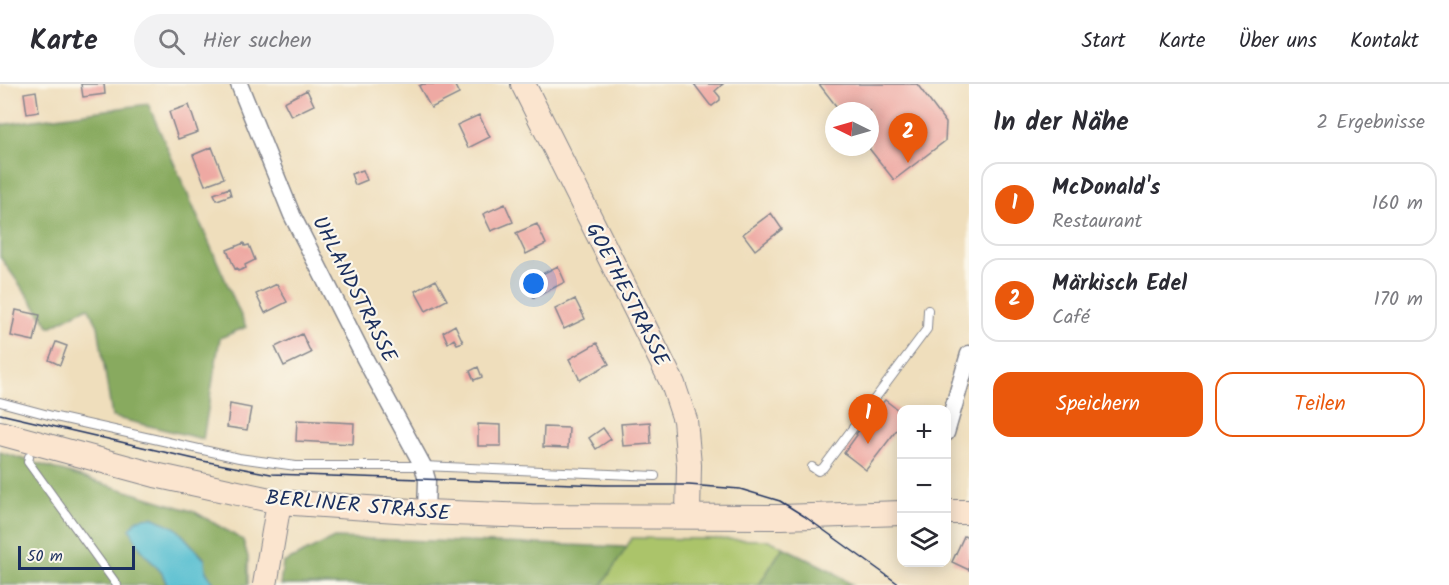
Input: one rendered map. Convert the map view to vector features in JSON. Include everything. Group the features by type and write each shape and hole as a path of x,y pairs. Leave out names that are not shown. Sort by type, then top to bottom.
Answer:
{"street":[{"name":"UHLANDSTRASSE","path":"239,84 292,215 365,359 423,466 427,480 426,512"},
{"name":"GOETHESTRASSE","path":"523,84 673,384 685,420 689,465 688,515"},
{"path":"951,416 969,354"},
{"name":"BERLINER STRASSE","path":"0,433 155,475 279,502 426,512 531,516 782,517 897,513"},
{"path":"266,585 279,502"},
{"path":"951,512 969,513"}],"lane":[{"path":"812,467 818,471 823,468 927,329 928,310"},
{"path":"0,402 56,417 249,459 296,466 423,466 655,476"},
{"path":"29,457 28,462 117,585"}],"green space":[{"path":"148,104 246,327 220,338 203,439 112,417 98,326 88,307 50,327 0,257 0,125"},
{"path":"0,452 195,512 243,540 248,557 248,585 215,585 206,572 205,559 176,528 152,517 140,548 162,573 167,585 0,585"},
{"path":"334,538 627,547 602,585 280,585 283,563"},
{"path":"632,538 769,540 783,547 759,585 602,585"},
{"path":"783,547 832,571 852,585 759,585"}],"water":[{"path":"152,517 176,528 205,560 206,572 215,585 167,585 162,573 140,548 130,529 138,519"}],"building":[{"path":"81,84 104,84 105,94 83,97"},
{"path":"454,84 459,94 431,108 419,86"},
{"path":"694,84 723,84 715,91 720,100 710,105"},
{"path":"819,84 917,84 946,123 945,141 894,180 875,156 879,156 879,102 833,102"},
{"path":"307,90 314,105 291,116 284,102"},
{"path":"36,91 39,112 27,114 24,93"},
{"path":"189,105 198,132 178,139 169,112"},
{"path":"479,115 490,137 468,148 457,125"},
{"path":"212,147 224,178 205,185 193,155"},
{"path":"363,170 367,180 355,185 351,174"},
{"path":"229,188 231,195 217,200 214,194"},
{"path":"505,204 513,222 491,231 483,214"},
{"path":"771,213 782,229 755,250 743,234"},
{"path":"537,224 546,244 526,254 516,233"},
{"path":"244,243 245,246 249,245 255,260 245,265 246,268 238,271 227,250"},
{"path":"558,266 565,282 534,298 526,282"},
{"path":"436,280 447,300 426,311 415,291"},
{"path":"277,284 287,302 265,313 256,294"},
{"path":"575,299 585,319 564,329 555,309"},
{"path":"16,310 40,315 34,341 11,336"},
{"path":"455,325 463,342 457,344 454,339 448,343 443,332"},
{"path":"302,334 311,353 284,366 275,347"},
{"path":"56,342 67,346 60,365 49,360"},
{"path":"597,343 609,364 580,380 569,359"},
{"path":"478,367 482,377 474,380 470,371"},
{"path":"885,400 897,409 897,430 866,470 844,453"},
{"path":"230,404 251,408 247,430 227,427"},
{"path":"297,420 354,423 353,444 296,441"},
{"path":"650,422 651,444 623,446 621,424"},
{"path":"478,424 501,425 501,446 478,446"},
{"path":"544,427 569,428 568,448 543,447"},
{"path":"603,428 611,439 596,449 589,438"},
{"path":"964,536 969,538 969,570 952,562"}],"tram line":[{"path":"0,414 203,461 271,474 604,485 689,485 740,489 780,501 900,585"}],"place":[{"name":"Märkisch Edel","path":"908,163"},
{"name":"McDonald's","path":"868,444"}]}
